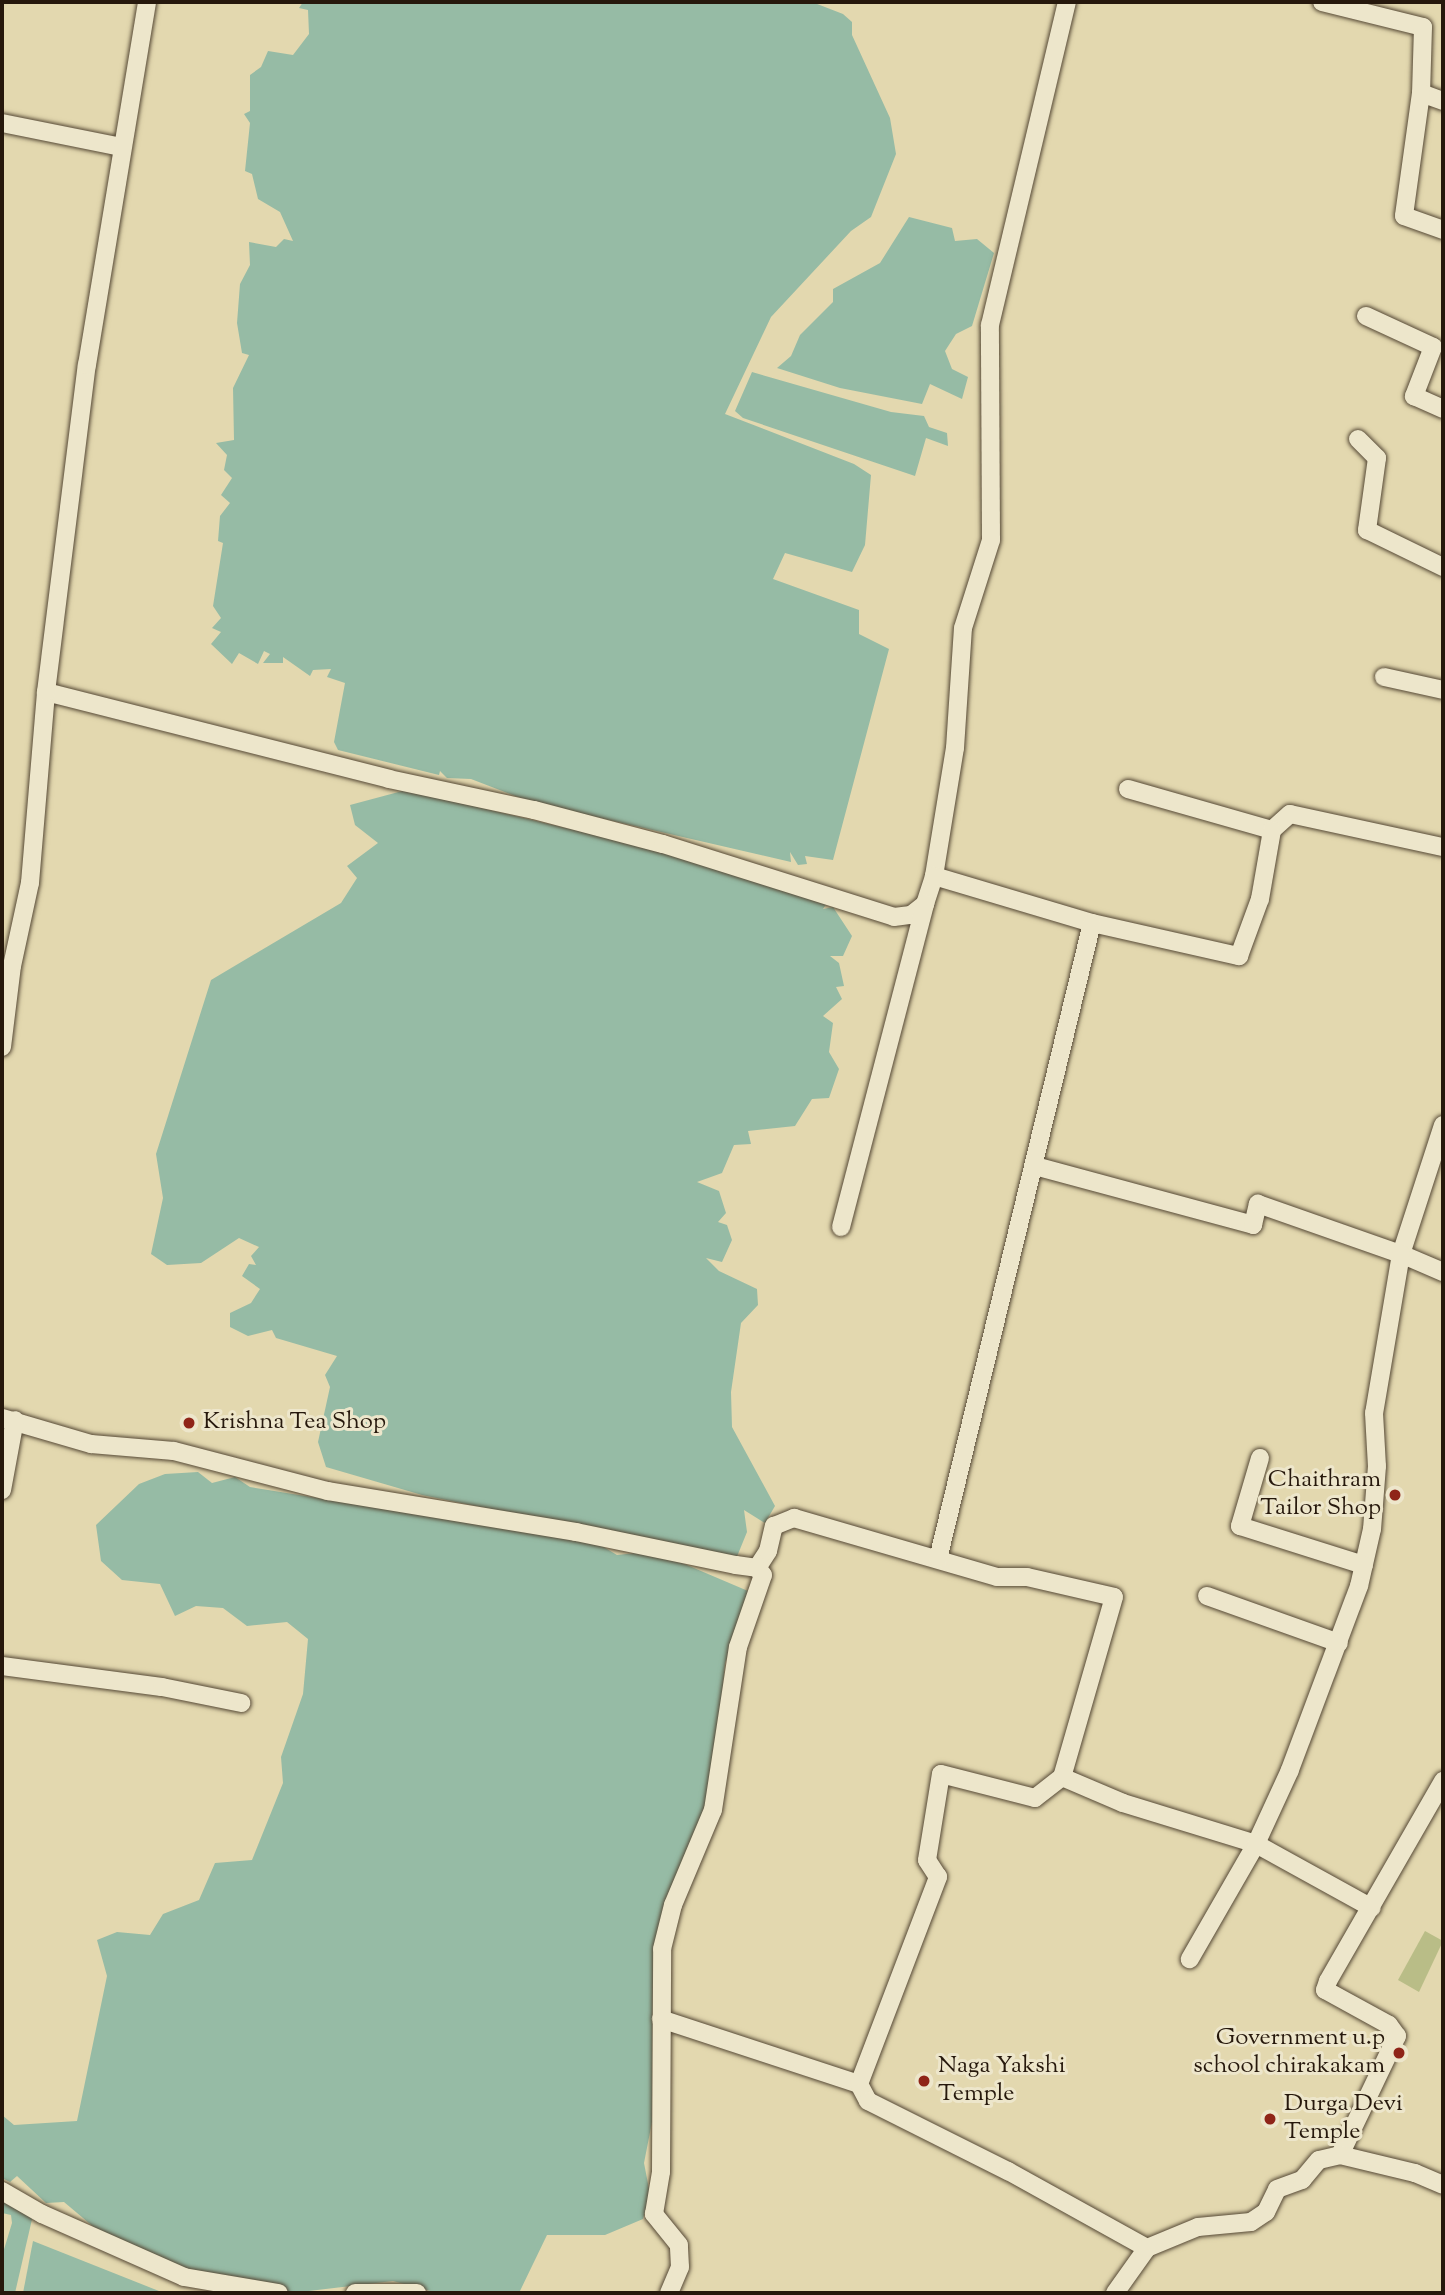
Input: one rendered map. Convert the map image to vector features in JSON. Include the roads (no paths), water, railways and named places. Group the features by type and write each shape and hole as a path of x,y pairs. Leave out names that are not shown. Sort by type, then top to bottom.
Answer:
{"street":[{"path":"2,1048 12,966 30,883 46,692 87,365 147,2"},
{"path":"1322,2 1423,27 1421,93 1404,216 1443,230"},
{"path":"841,1227 934,876 955,748 964,628 991,540 990,325 1066,10"},
{"path":"1421,93 1443,101"},
{"path":"2,123 121,148"},
{"path":"1366,316 1433,347 1414,396 1443,409"},
{"path":"1358,439 1377,458 1367,530 1443,566"},
{"path":"1384,677 1443,690"},
{"path":"46,692 663,844 894,917 911,915 925,904"},
{"path":"1128,789 1272,831"},
{"path":"934,876 1092,923 1239,956 1260,899 1272,831 1290,814 1443,847"},
{"path":"938,1559 1092,923"},
{"path":"1190,1959 1256,1844 1339,1643 1364,1565 1377,1466 1374,1413 1401,1255 1443,1125"},
{"path":"1035,1166 1253,1225 1258,1204 1443,1272"},
{"path":"2,1490 8,1419 91,1444 174,1451 328,1491 757,1568 763,1575 738,1647 713,1810 673,1905 662,1949 661,2172 654,2214 679,2245 680,2267 669,2293"},
{"path":"1260,1458 1240,1526 1364,1565"},
{"path":"757,1568 768,1551 774,1526 794,1518 997,1577 1027,1577 1114,1597 1062,1777 1035,1798 941,1774 927,1860 938,1877 859,2084"},
{"path":"1207,1596 1339,1643"},
{"path":"2,1666 162,1687 241,1703"},
{"path":"1062,1777 1124,1803 1256,1844 1372,1908"},
{"path":"1340,2155 1397,2036 1389,2025 1325,1990 1372,1908 1436,1813 1443,1781"},
{"path":"661,2019 859,2084 868,2101 1008,2171 1147,2248"},
{"path":"1115,2293 1147,2248 1198,2227 1251,2222 1266,2212 1277,2189 1302,2180 1319,2160 1340,2155 1415,2173 1443,2185"},
{"path":"2,2191 42,2214 184,2277 279,2293"},
{"path":"355,2293 417,2293"}],"place":[{"name":"Krishna Tea Shop","path":"189,1423"},
{"name":"Chaithram Tailor Shop","path":"1395,1495"},
{"name":"Government u.p school chirakakam","path":"1399,2053"},
{"name":"Naga Yakshi Temple","path":"924,2081"},
{"name":"Durga Devi Temple","path":"1270,2119"}]}
